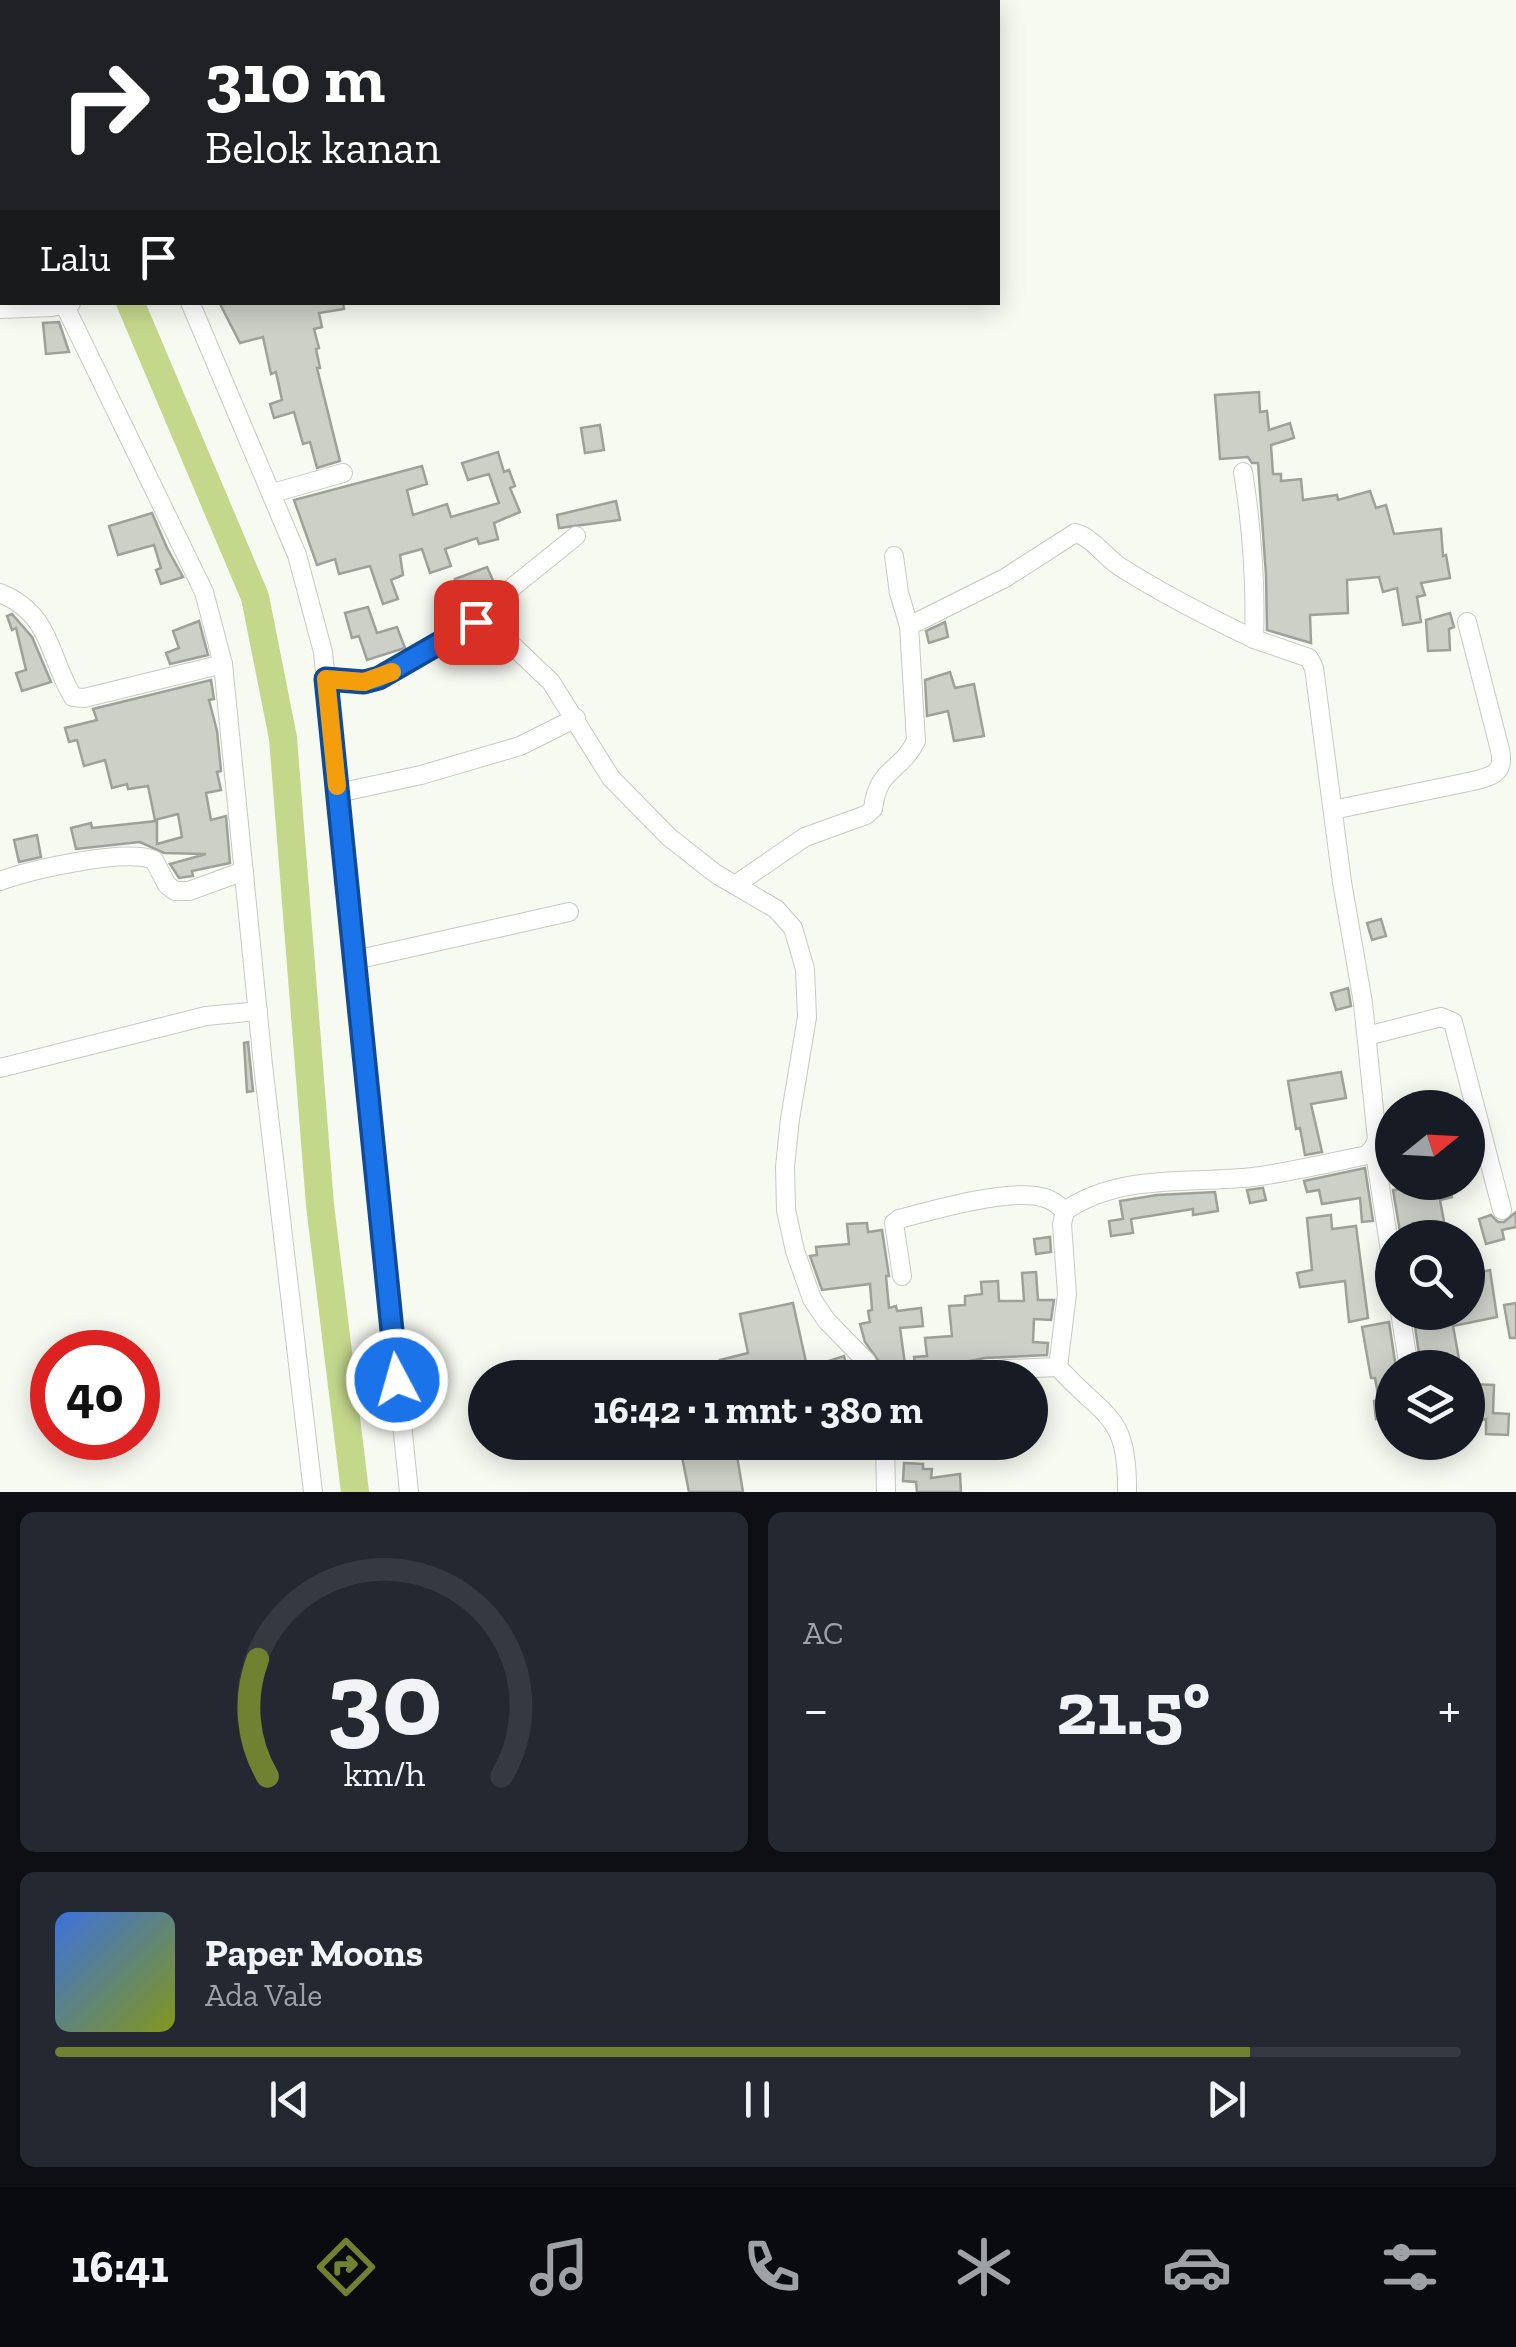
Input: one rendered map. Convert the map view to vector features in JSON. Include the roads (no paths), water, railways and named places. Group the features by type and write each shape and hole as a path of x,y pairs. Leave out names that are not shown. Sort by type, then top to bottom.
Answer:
{"street":[{"path":"0,309 53,305"},
{"path":"66,305 204,592 222,664 313,1492"},
{"path":"191,305 273,493 307,586 326,679 409,1492"},
{"path":"1243,472 1254,544 1254,639"},
{"path":"273,493 343,473"},
{"path":"909,626 1004,578 1077,532 1114,563 1186,606 1254,639 1309,658 1367,1036 1378,1127 1374,1147 1385,1220"},
{"path":"326,679 364,682 379,678 482,621 514,586 576,536"},
{"path":"735,885 806,836 866,814 872,809 876,785 910,752 918,735 909,626 894,556"},
{"path":"4,597 26,608 46,631 73,698 222,664"},
{"path":"482,621 499,630 534,663 576,718 611,778 669,837 788,918 800,944 805,969 807,1017 790,1119 786,1210 812,1299 826,1320 865,1360"},
{"path":"1333,810 1473,781 1500,771 1503,762 1467,622"},
{"path":"338,793 421,775 520,746 576,718"},
{"path":"0,881 64,865 130,856 154,860 170,889 175,891 189,891 244,871"},
{"path":"355,960 569,912"},
{"path":"0,1068 206,1016 258,1011"},
{"path":"1367,1036 1441,1018 1453,1022 1502,1210"},
{"path":"1065,1210 1096,1194 1138,1185 1267,1174 1367,1155 1374,1147"},
{"path":"902,1276 894,1223 898,1218 962,1203 1018,1196 1044,1197 1065,1210"},
{"path":"1058,1367 1068,1294 1065,1210"},
{"path":"1048,1367 1058,1367 1118,1426 1126,1455 1127,1492"},
{"path":"885,1460 886,1492"}],"waterway":[{"path":"131,305 255,597 283,738 320,1205 355,1492"}]}
